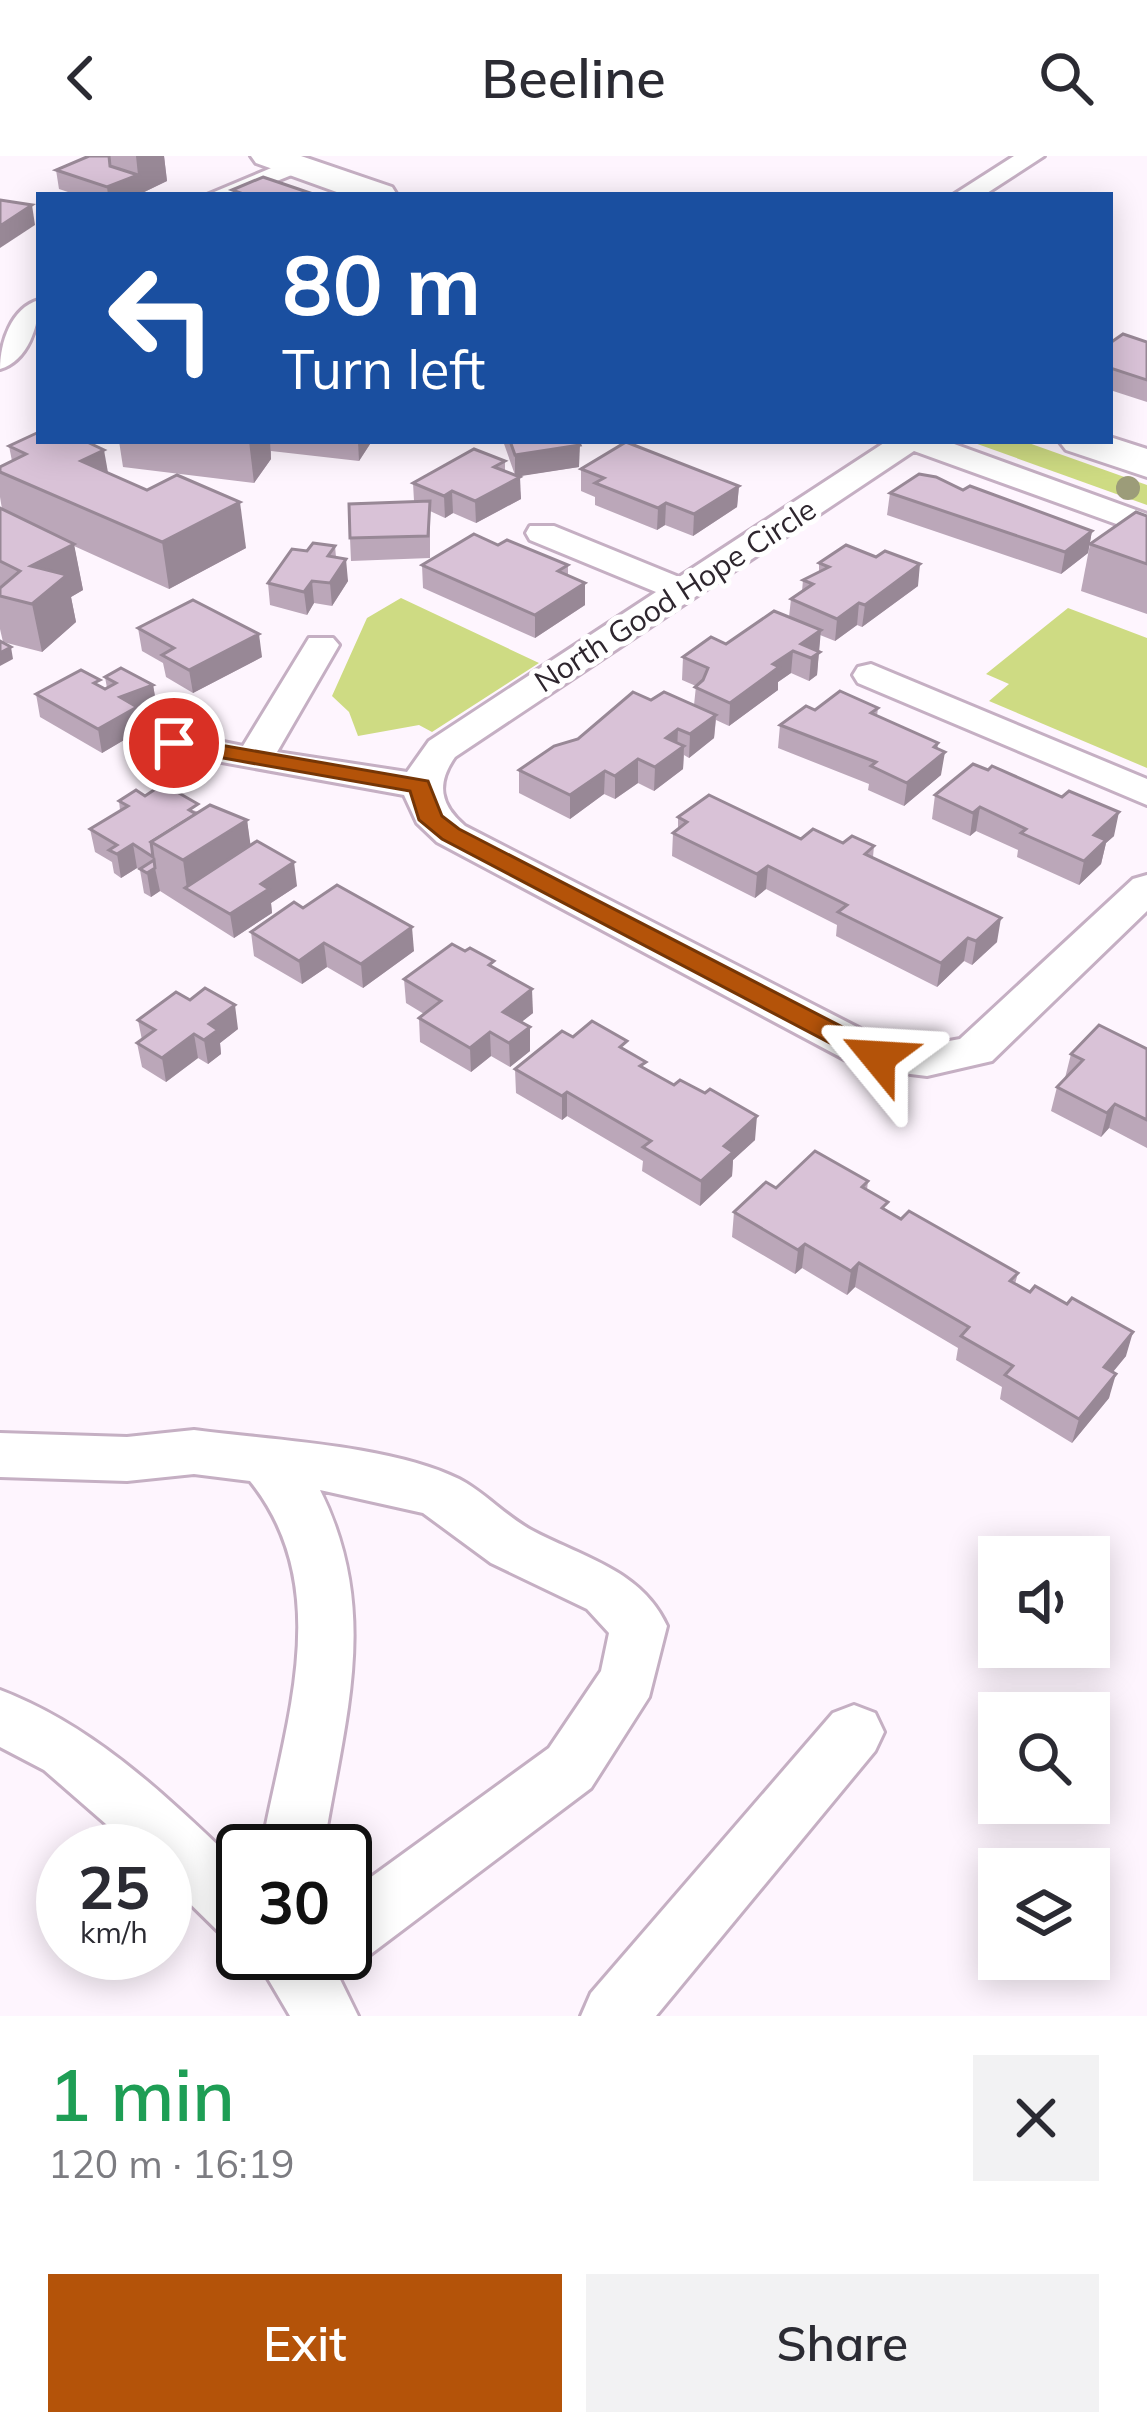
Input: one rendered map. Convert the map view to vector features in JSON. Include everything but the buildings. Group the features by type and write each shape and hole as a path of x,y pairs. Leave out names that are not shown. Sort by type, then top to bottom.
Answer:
{"main road":[{"path":"281,161 370,192"},
{"path":"1090,444 1147,464"}],"street":[{"path":"971,192 1032,156"},
{"path":"225,192 281,161"},
{"path":"0,360 36,312"},
{"name":"North Good Hope Circle","path":"420,786 424,768 442,749 903,444"},
{"path":"925,444 1147,525"},
{"path":"542,532 682,591"},
{"path":"254,760 321,645"},
{"path":"872,675 1147,793"},
{"path":"174,743 420,786 431,820 451,834 878,1057 915,1063 952,1059 976,1050 1147,888"},
{"path":"0,1455 128,1459 194,1452 349,1472 440,1495 510,1546 607,1592 639,1626 628,1678 570,1768 372,1917"},
{"path":"268,1463 301,1507 314,1538 330,1637 297,1824"},
{"path":"0,1717 80,1763 140,1812 216,1886"},
{"path":"614,2016 854,1732"}],"green space":[{"path":"977,444 1031,444 1147,485 1147,505"},
{"path":"401,598 539,663 432,732 419,725 358,736 349,712 332,696 367,618"},
{"path":"1068,608 1147,638 1147,768 989,701 1009,684 986,674"}],"route":[{"path":"174,743 420,786 431,820 451,834 878,1057"}]}
